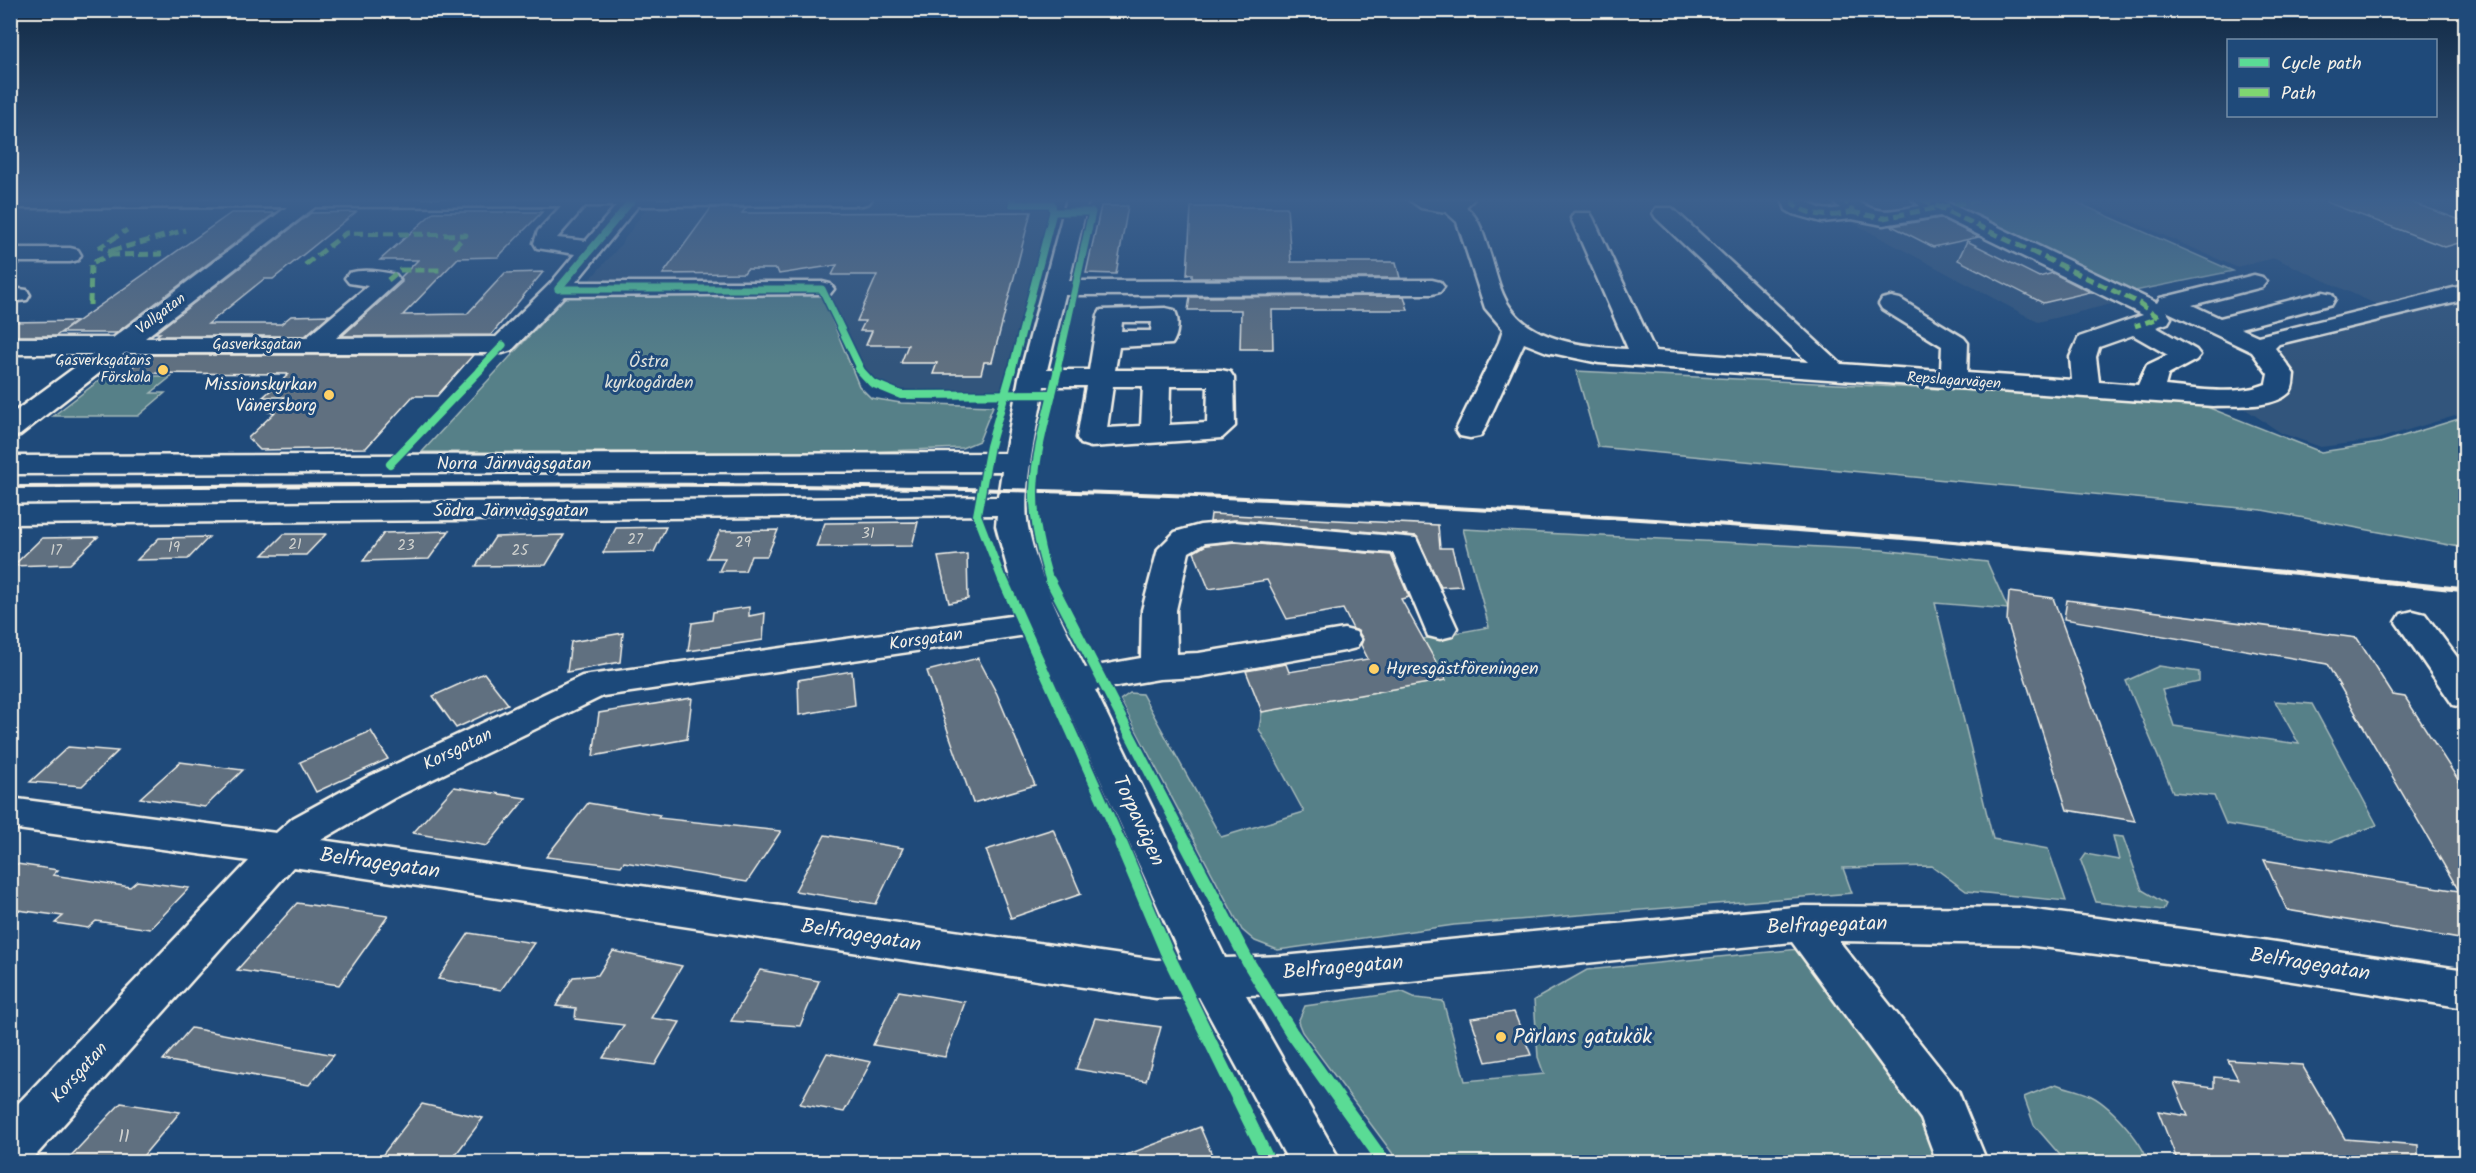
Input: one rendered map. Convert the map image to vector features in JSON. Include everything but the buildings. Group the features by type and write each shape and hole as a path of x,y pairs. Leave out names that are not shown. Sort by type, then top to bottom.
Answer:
{"street":[{"name":"Vallgatan","path":"10,429 241,254"},
{"path":"558,289 588,254"},
{"name":"Torpavägen","path":"1063,254 1032,378 1017,462 1012,526 1030,588 1072,682 1213,978 1316,1162"},
{"name":"Repslagarvägen","path":"1479,254 1497,308 1515,329 1529,337 1572,351 1835,373 2213,398 2259,396 2279,388 2281,374 2261,347"},
{"path":"1598,254 1645,358"},
{"path":"1708,254 1835,373"},
{"path":"2036,254 2139,303 2153,311 2159,318 2088,342 2083,357 2086,390"},
{"path":"10,255 62,263 10,270"},
{"path":"313,345 345,316 357,311 388,280 357,278"},
{"path":"2254,282 2169,303 2261,347 2270,339 2466,292"},
{"path":"1054,288 1432,287"},
{"path":"558,289 822,289"},
{"name":"Gasverksgatan","path":"10,346 503,345 558,289"},
{"path":"2217,326 2323,299"},
{"path":"1891,304 1955,344 1954,381"},
{"path":"2135,326 2187,355 2156,371 2151,385 2154,394"},
{"path":"1470,430 1512,342 1515,329"},
{"path":"1032,378 1100,378 1221,378 1221,426 1212,432 1091,438 1100,378 1107,339"},
{"path":"1155,434 1157,378"},
{"name":"Norra Järnvägsgatan","path":"10,465 1017,462"},
{"name":"Södra Järnvägsgatan","path":"10,515 1012,506"},
{"path":"1159,667 1159,610 1174,549 1186,538 1200,534 1235,531 1405,545 1440,628"},
{"name":"Korsgatan","path":"10,1148 284,850 307,829 380,788 595,685 1010,628 1045,621"},
{"path":"2413,622 2466,696"},
{"path":"1072,682 1159,667 1199,665 1344,640"},
{"name":"Belfragegatan","path":"10,813 284,850 1102,973 1156,979 1283,975 1804,923 2020,927 2228,953 2466,989"},
{"path":"1804,923 1817,945 1941,1107 1962,1162"}],"shaded area":[{"path":"613,254 1040,254 1005,390 902,392 874,380 860,365 824,288 584,286"},
{"path":"1910,254 2028,254 2124,301 2038,322"},
{"path":"2206,254 2465,254 2465,285 2382,307 2275,258 2236,267"},
{"path":"2465,296 2465,413 2374,440 2321,447 2281,433 2241,406 2294,391 2291,372 2281,351 2287,342"}],"green space":[{"path":"2044,254 2194,254 2233,271 2125,293"},
{"name":"Östra kyrkogården","path":"569,293 821,293 859,386 871,398 901,403 993,406 979,441 962,448 860,452 422,452"},
{"path":"1576,371 2060,395 2202,405 2321,452 2380,443 2465,417 2465,548 2262,510 1598,447"},
{"path":"105,376 172,376 151,393 165,393 138,416 53,416"},
{"path":"1463,529 1882,550 1987,562 2008,609 1935,603 1993,839 2048,849 2066,901 1966,891 1932,866 1843,868 1852,893 1454,925 1278,950 1255,941 1242,930 1120,700 1130,693 1142,694 1221,837 1304,812 1259,729 1262,712 1445,680 1423,639 1489,627"},
{"path":"2159,666 2199,672 2199,682 2162,690 2174,726 2299,744 2275,701 2312,704 2377,825 2330,842 2226,824 2214,796 2173,792 2126,681"},
{"path":"2113,836 2123,837 2142,890 2166,904 2163,910 2096,902 2081,861 2086,854 2119,860"},
{"path":"1800,949 1927,1114 1947,1162 1399,1162 1302,1032 1298,1022 1305,1006 1403,992 1416,998 1443,1001 1465,1081 1544,1074 1538,1057 1534,1000 1587,970"},
{"path":"2056,1084 2087,1094 2105,1105 2132,1134 2145,1153 2148,1162 2066,1162 2034,1125 2024,1097"}],"railway":[{"path":"10,487 727,485 966,489 1321,501 1676,521 1853,534 2030,548 2384,582"},
{"path":"2370,580 2466,590"}],"marked path":[{"path":"90,305 91,263 110,254"},
{"path":"109,255 162,254"},
{"path":"305,265 319,254"},
{"path":"2036,254 2139,303 2153,311 2159,318 2135,326"},
{"path":"388,280 400,270 442,270"}],"cycle path":[{"path":"558,289 587,254"},
{"path":"1042,254 990,446 977,515 1017,617 1097,788 1166,951 1269,1162"},
{"path":"1052,394 1083,254"},
{"path":"558,289 822,289 858,367 872,383 901,395 1052,394 1033,481 1033,510 1036,529 1052,587 1248,962 1291,1032 1384,1162"},
{"path":"390,464 503,345"}],"place":[{"name":"Gasverksgatans Förskola","path":"163,370"},
{"name":"Missionskyrkan Vänersborg","path":"329,395"},
{"name":"Hyresgästföreningen","path":"1374,669"},
{"name":"Pärlans gatukök","path":"1501,1037"}]}
